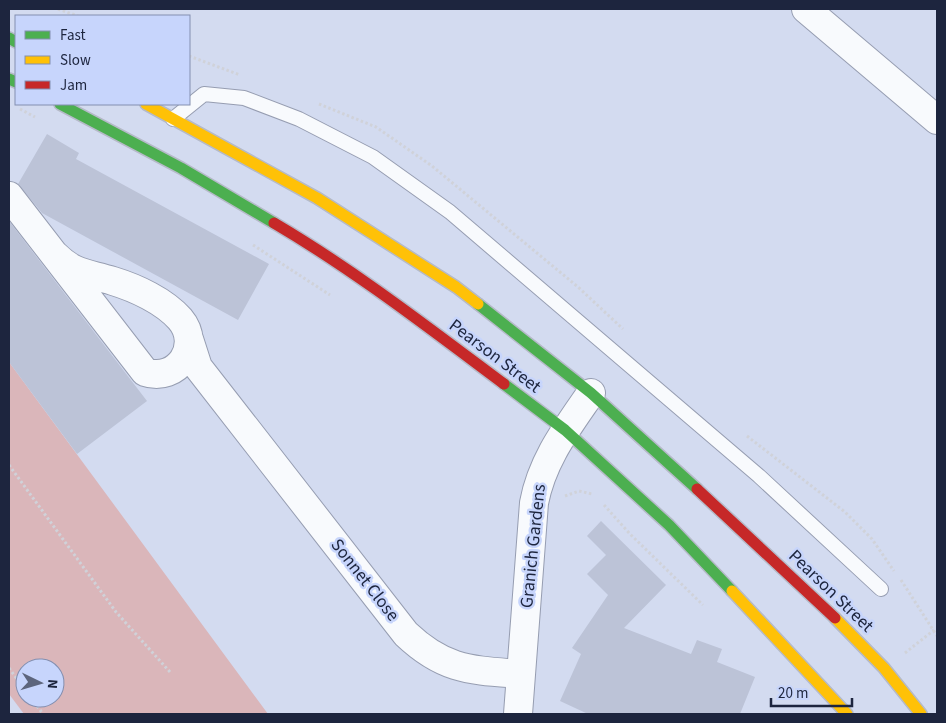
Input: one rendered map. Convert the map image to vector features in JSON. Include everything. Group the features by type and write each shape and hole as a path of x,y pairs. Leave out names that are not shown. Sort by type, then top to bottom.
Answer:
{"main road":[{"name":"Pearson Street","path":"62,105 181,168 301,239 432,330 565,430 669,526 847,714"},
{"name":"Pearson Street","path":"148,105 317,198 456,287 591,393 816,598 884,668 921,714"}],"street":[{"path":"806,9 937,120"},
{"path":"9,196 144,372 160,375 185,365 195,365 198,367"},
{"path":"55,255 74,271 112,281 132,289 159,303 180,319 198,367"},
{"path":"112,330 107,318 106,309 110,295 122,289 132,289"},
{"path":"169,373 186,357 189,339"},
{"name":"Sonnet Close","path":"198,367 406,634 423,650 438,660 479,671 520,674"},
{"name":"Granich Gardens","path":"518,714 537,484 548,456 591,393"}],"lane":[{"path":"173,119 204,94 244,98 299,119 373,157 450,212 759,476 881,589"}],"path":[{"path":"58,9 75,15"},
{"path":"17,108 43,120"},
{"path":"252,244 332,297"},
{"path":"9,465 116,612 170,672"},
{"path":"537,484 560,498 579,491 590,492 595,496"},
{"path":"601,502 630,534 709,610"},
{"path":"913,598 937,636"}],"shaded area":[{"path":"9,362 268,714 24,714 20,708 65,708 65,658 15,658 15,702 9,694"}],"building":[{"path":"47,134 79,153 76,159 269,264 238,320 42,213 18,184"},
{"path":"9,221 147,401 77,454 9,362"},
{"path":"601,521 666,585 624,628 691,654 697,640 722,649 717,662 755,677 740,714 588,714 560,701 581,654 572,648 608,595 587,574 606,555 587,536"}],"traffic: fast":[{"path":"9,38 15,41"},
{"path":"9,79 15,82"},
{"path":"62,105 181,168 274,223"},
{"path":"478,304 591,393 697,489"},
{"path":"504,384 565,430 669,525 732,591"}],"traffic: slow":[{"path":"148,105 317,198 456,287 478,304"},
{"path":"732,591 847,714"},
{"path":"835,618 884,668 921,714"}],"traffic: jam":[{"path":"274,223 362,280 504,384"},
{"path":"697,489 835,618"}]}
